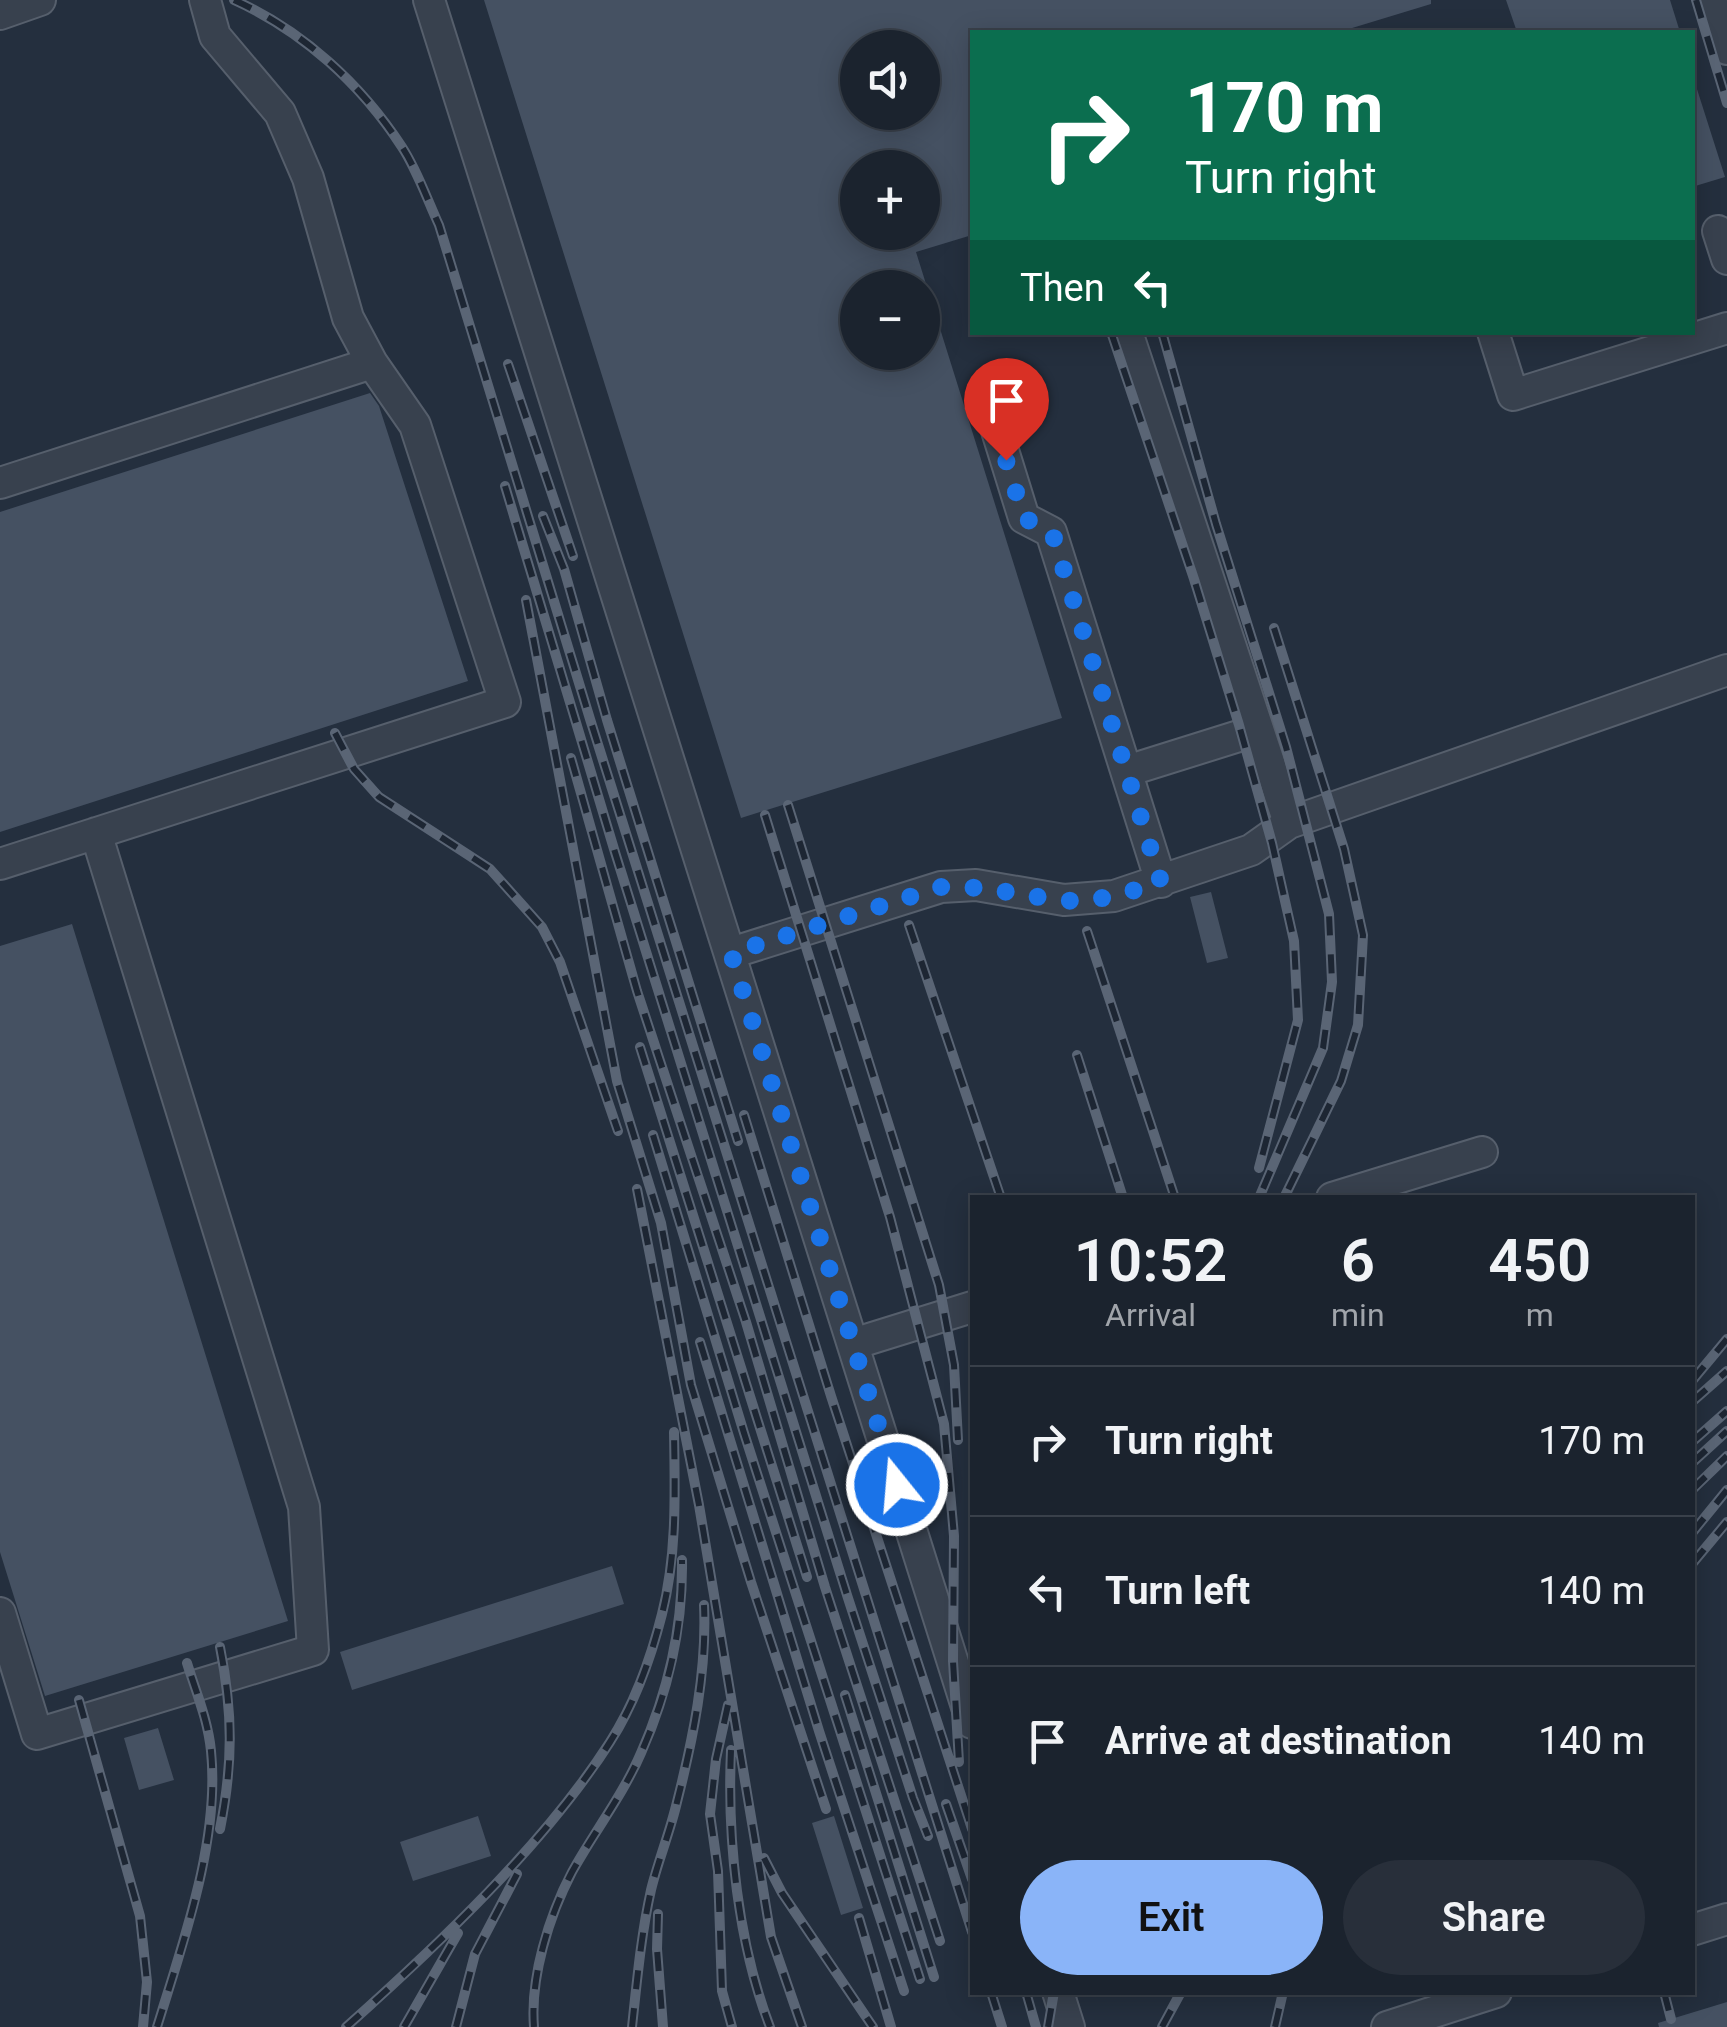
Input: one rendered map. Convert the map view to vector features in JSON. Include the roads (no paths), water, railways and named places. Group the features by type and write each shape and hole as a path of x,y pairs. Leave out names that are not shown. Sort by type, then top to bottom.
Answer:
{"lane":[{"path":"0,14 40,0"},
{"path":"0,864 505,702 415,425 372,363 348,318 308,178 280,113 215,36 205,0"},
{"path":"429,0 970,1717"},
{"path":"1712,0 1727,49"},
{"path":"1494,335 1513,394 1727,328"},
{"path":"1128,335 1288,823"},
{"path":"0,483 372,363"},
{"path":"997,431 1024,518 1052,532 1161,882"},
{"path":"731,953 941,887 976,885 1064,900 1114,896 1251,850 1288,823 1727,670"},
{"path":"1127,771 1258,730"},
{"path":"0,1613 38,1734 312,1650 304,1507 96,833"},
{"path":"1342,1195 1482,1152"},
{"path":"853,1344 970,1308"},
{"path":"1695,1929 1727,1920"},
{"path":"1059,1995 1068,2027"},
{"path":"1387,2027 1487,1995"}],"railway":[{"path":"234,0 284,27 349,81 407,156 439,225 590,719 970,1926"},
{"path":"1696,0 1727,103"},
{"path":"1112,335 1239,725 1294,941 1298,1020 1259,1168"},
{"path":"1163,335 1216,524 1286,747 1329,914 1332,982 1323,1048 1260,1195"},
{"path":"508,364 573,556"},
{"path":"505,486 847,1595 928,1836"},
{"path":"543,516 564,569 738,1141"},
{"path":"526,600 617,1081 661,1223 691,1385 826,1809"},
{"path":"1274,628 1344,849 1363,935 1358,1025 1341,1081 1285,1195"},
{"path":"335,733 354,769 379,797 490,869 542,927 560,962 618,1131"},
{"path":"571,758 637,991 746,1322 825,1587 940,1941"},
{"path":"788,805 939,1285 954,1365 958,1440"},
{"path":"765,815 890,1217 944,1424 954,1536 953,1661 959,1762"},
{"path":"909,925 1000,1195"},
{"path":"1087,931 1174,1195"},
{"path":"640,1047 807,1577"},
{"path":"1077,1055 1122,1195"},
{"path":"744,1115 970,1823"},
{"path":"653,1135 744,1433 920,1979"},
{"path":"637,1189 699,1505 771,1937 802,2027"},
{"path":"1695,1377 1727,1339"},
{"path":"700,1342 819,1731 904,1991"},
{"path":"1695,1399 1727,1371"},
{"path":"1695,1439 1727,1411"},
{"path":"1695,1460 1727,1431"},
{"path":"346,2027 453,1928 522,1856 583,1780 619,1727 647,1664 667,1592 674,1524 674,1432"},
{"path":"1695,1487 1727,1456"},
{"path":"1695,1529 1727,1490"},
{"path":"1695,1560 1727,1522"},
{"path":"534,2027 538,1968 556,1908 572,1872 634,1769 659,1706 677,1634 682,1560"},
{"path":"632,2027 648,1907 698,1705 704,1605"},
{"path":"220,1647 230,1738 220,1829"},
{"path":"157,2027 197,1891 210,1820 211,1751 187,1663"},
{"path":"845,1695 934,1977"},
{"path":"79,1700 140,1916 147,1982 143,2027"},
{"path":"728,1705 716,1759 710,1814 718,1871 722,1991 732,2027"},
{"path":"731,1750 737,1891 750,1961 770,2027"},
{"path":"946,1804 970,1873"},
{"path":"764,1858 782,1893 873,2027"},
{"path":"456,2027 475,1954 517,1874"},
{"path":"658,1914 663,2027"},
{"path":"859,1918 891,2027"},
{"path":"404,2027 458,1933"},
{"path":"992,1995 1002,2027"},
{"path":"1027,1995 1036,2027"},
{"path":"1048,2027 1053,1995"},
{"path":"1162,2027 1179,1995"},
{"path":"1275,2027 1282,1995"},
{"path":"1665,1995 1671,2019"}]}
